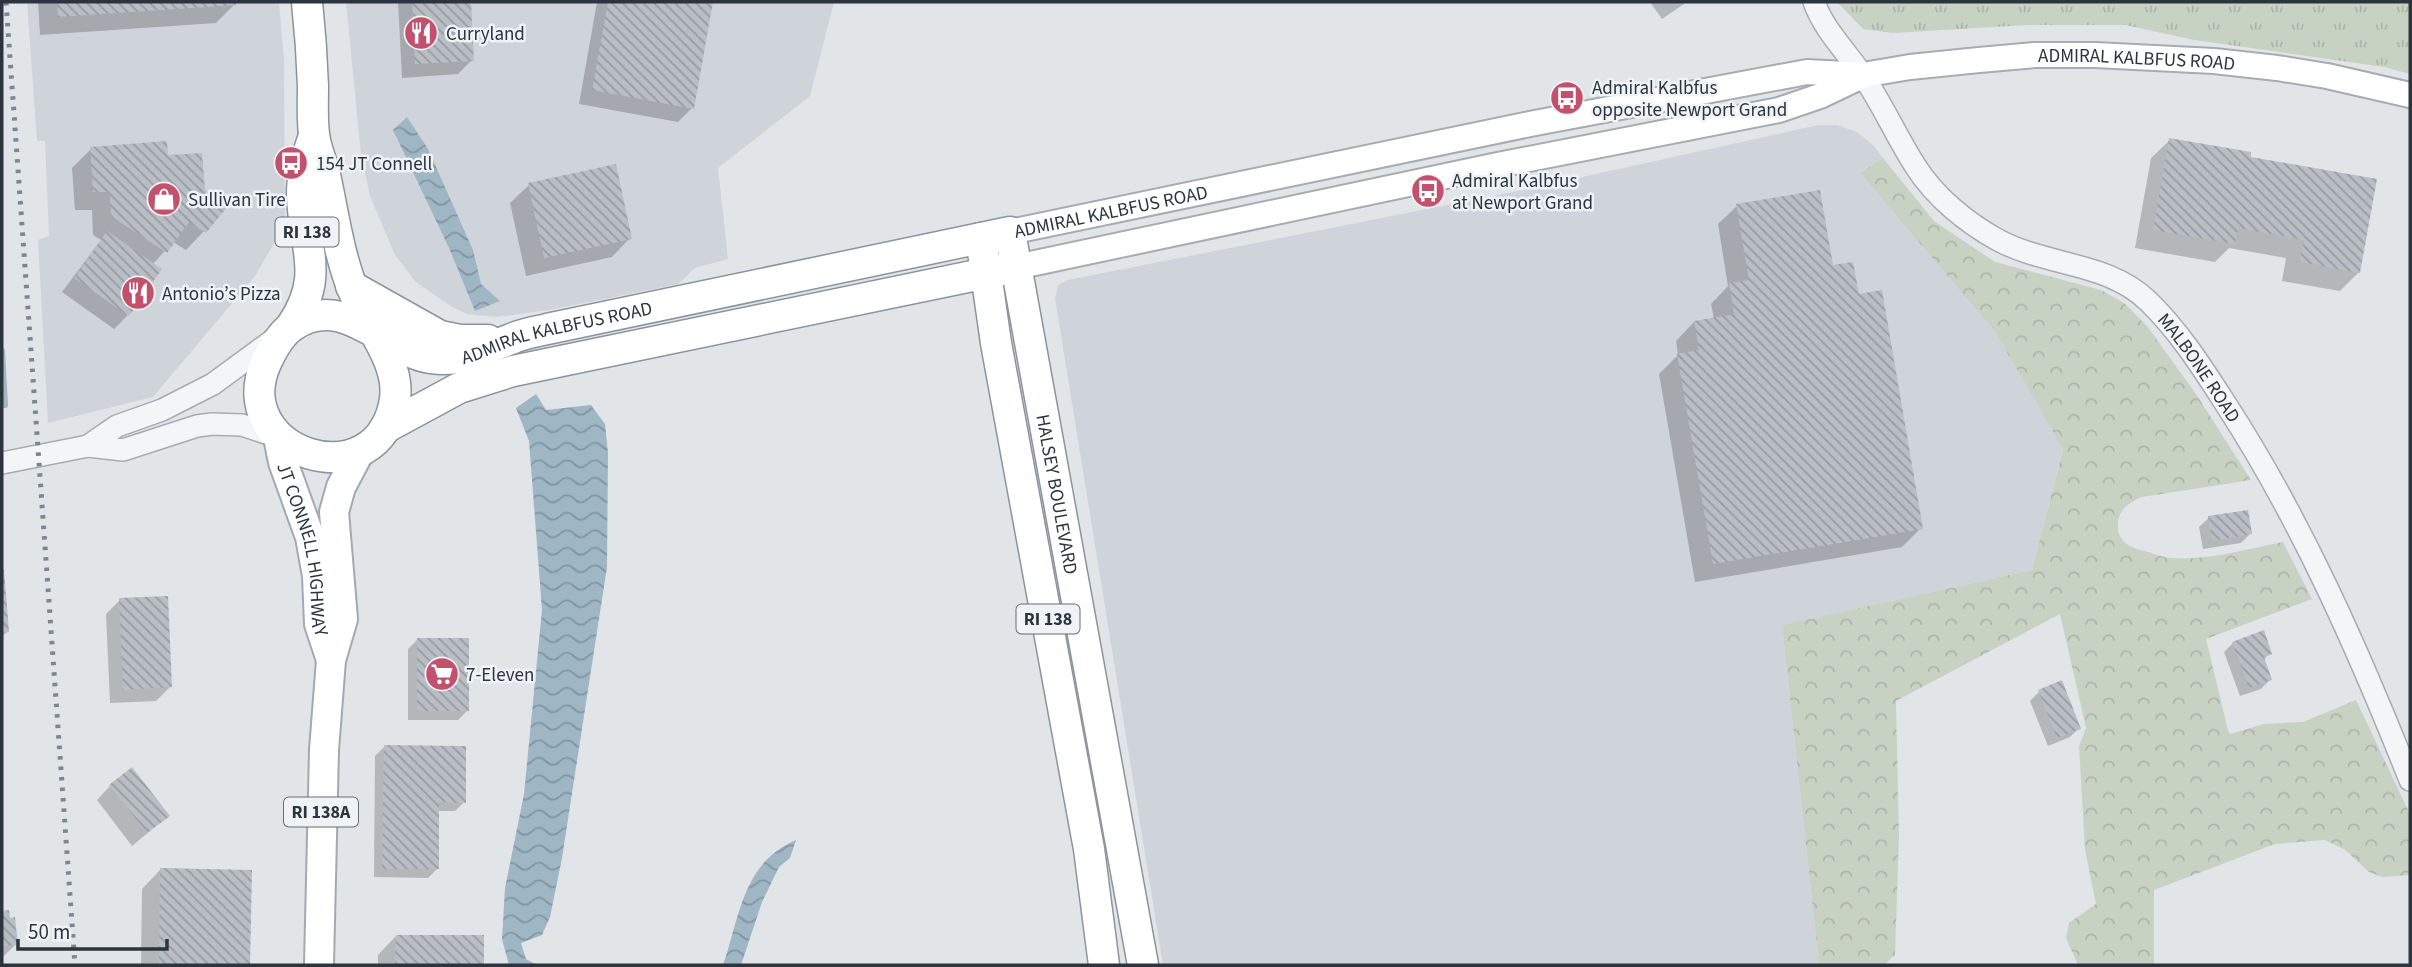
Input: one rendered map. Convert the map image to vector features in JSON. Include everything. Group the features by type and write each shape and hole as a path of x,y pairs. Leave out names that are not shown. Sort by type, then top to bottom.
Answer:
{"highway":[{"name":"RI 138","path":"307,2 314,135 351,286"},
{"name":"RI 138","path":"278,437 263,409 261,377 268,359 306,301 312,280 302,193 307,155 314,135"},
{"name":"ADMIRAL KALBFUS ROAD","path":"371,328 408,351 441,359 472,356 510,339 589,320 1010,232"},
{"name":"HALSEY BOULEVARD","path":"1010,232 1143,965"},
{"name":"HALSEY BOULEVARD","path":"981,238 996,343 1087,838 1104,965"},
{"name":"ADMIRAL KALBFUS ROAD","path":"385,428 459,388 513,371 1016,267"},
{"path":"278,437 299,451 317,457 345,457 360,452 385,428 394,402 395,380 392,367 351,286"},
{"path":"351,286 426,330 444,337 460,340 510,339"},
{"path":"292,326 312,317 327,315 349,318 371,328"}],"main road":[{"name":"ADMIRAL KALBFUS ROAD","path":"1010,232 1684,94 1807,72 1863,75 1910,67 2035,55 2095,55 2214,61 2277,68 2328,76 2410,95"},
{"name":"ADMIRAL KALBFUS ROAD","path":"1016,267 1498,165 1779,110 1820,96 1863,75"},
{"name":"JT CONNELL HIGHWAY","path":"278,437 283,462 310,537 317,576 319,624 331,660"},
{"name":"JT CONNELL HIGHWAY","path":"319,965 322,786 331,660 343,620 334,512 341,486 360,452"}],"street":[{"name":"MALBONE ROAD","path":"1814,2 1819,18 1863,75 1918,170 1940,197 1998,240 2025,252 2120,280 2145,298 2178,332 2251,443 2277,489 2378,698 2410,780"},
{"path":"88,446 117,426 162,410 213,384 240,367 292,326"},
{"path":"2,463 88,446 123,450 197,426 212,424 242,425 278,437"}],"shaded area":[{"path":"27,2 279,2 284,61 285,224 255,276 153,397 48,423 38,240 49,236 45,141 37,141"},
{"path":"346,2 834,2 810,96 718,168 728,259 695,268 678,284 549,310 496,317 467,314 452,307 416,282 395,255 370,196 361,155"},
{"path":"1818,125 1837,125 1857,132 1874,146 1883,158 1860,173 1995,332 2063,448 2032,570 1782,625 1819,965 1163,965 1055,298 1058,285 1068,280 1528,189"}],"green space":[{"path":"1837,2 2410,2 2410,74 2384,67 2194,40 2125,25 2028,25 1893,33 1863,29"},
{"path":"1883,158 1934,221 1995,262 2101,290 2124,303 2147,326 2196,394 2251,480 2142,497 2129,504 2120,514 2119,535 2125,543 2134,548 2170,558 2213,556 2283,542 2312,599 2206,639 2228,730 2230,734 2264,724 2303,722 2356,700 2410,814 2410,875 2382,877 2369,872 2345,850 2325,840 2275,844 2154,890 2154,965 2078,965 2066,938 2069,923 2096,904 2085,850 2079,746 2086,728 2060,614 1896,701 1899,836 1895,955 1884,965 1819,965 1782,625 2032,570 2063,449 1995,332 1860,173"}],"water":[{"path":"407,117 428,149 473,250 481,284 500,301 475,311 449,248 393,130"},
{"path":"536,394 546,410 591,405 605,424 608,453 607,567 562,858 550,917 542,935 521,943 526,959 537,965 509,965 502,939 505,888 524,794 542,610 529,441 516,408"},
{"path":"796,840 790,858 779,867 762,902 741,965 723,965 739,910 754,877 764,862"}],"building":[{"path":"57,2 236,2 236,5 58,17"},
{"path":"412,2 471,2 474,61 415,64"},
{"path":"608,2 713,2 694,109 592,90"},
{"path":"2169,138 2251,152 2251,157 2377,179 2360,273 2300,262 2304,240 2238,228 2235,244 2153,230"},
{"name":"Sullivan Tire","path":"167,141 168,155 202,153 205,190 228,206 206,233 189,222 167,253 111,216 110,192 93,192 90,147"},
{"path":"616,164 632,239 544,258 528,183"},
{"path":"1820,190 1833,265 1853,262 1859,294 1882,290 1923,529 1713,564 1677,354 1699,350 1694,321 1734,314 1729,283 1749,280 1736,204"},
{"path":"107,231 162,269 129,316 74,278"},
{"path":"2248,510 2252,534 2212,541 2208,516"},
{"path":"2,570 9,632 2,633"},
{"path":"168,596 172,687 123,690 119,598"},
{"path":"2264,630 2272,654 2264,657 2272,680 2249,688 2232,642"},
{"path":"417,638 469,638 469,711 417,711"},
{"path":"2062,680 2081,729 2057,738 2038,690"},
{"path":"384,745 466,746 466,803 439,802 439,869 382,869"},
{"path":"132,767 170,816 147,833 109,785"},
{"path":"160,868 252,870 250,965 159,965"},
{"path":"9,910 10,918 15,917 18,945 2,946 2,911"},
{"path":"396,935 484,935 484,965 395,965"}],"waterway":[{"path":"2,351 5,405"}],"railway":[{"path":"6,2 75,965"}],"place":[{"name":"Curryland","path":"421,33"},
{"name":"Admiral Kalbfus opposite Newport Grand","path":"1567,98"},
{"name":"154 JT Connell","path":"291,163"},
{"name":"Admiral Kalbfus at Newport Grand","path":"1428,191"},
{"name":"Sullivan Tire","path":"164,199"},
{"name":"Antonio’s Pizza","path":"138,293"},
{"name":"7-Eleven","path":"442,674"}]}
